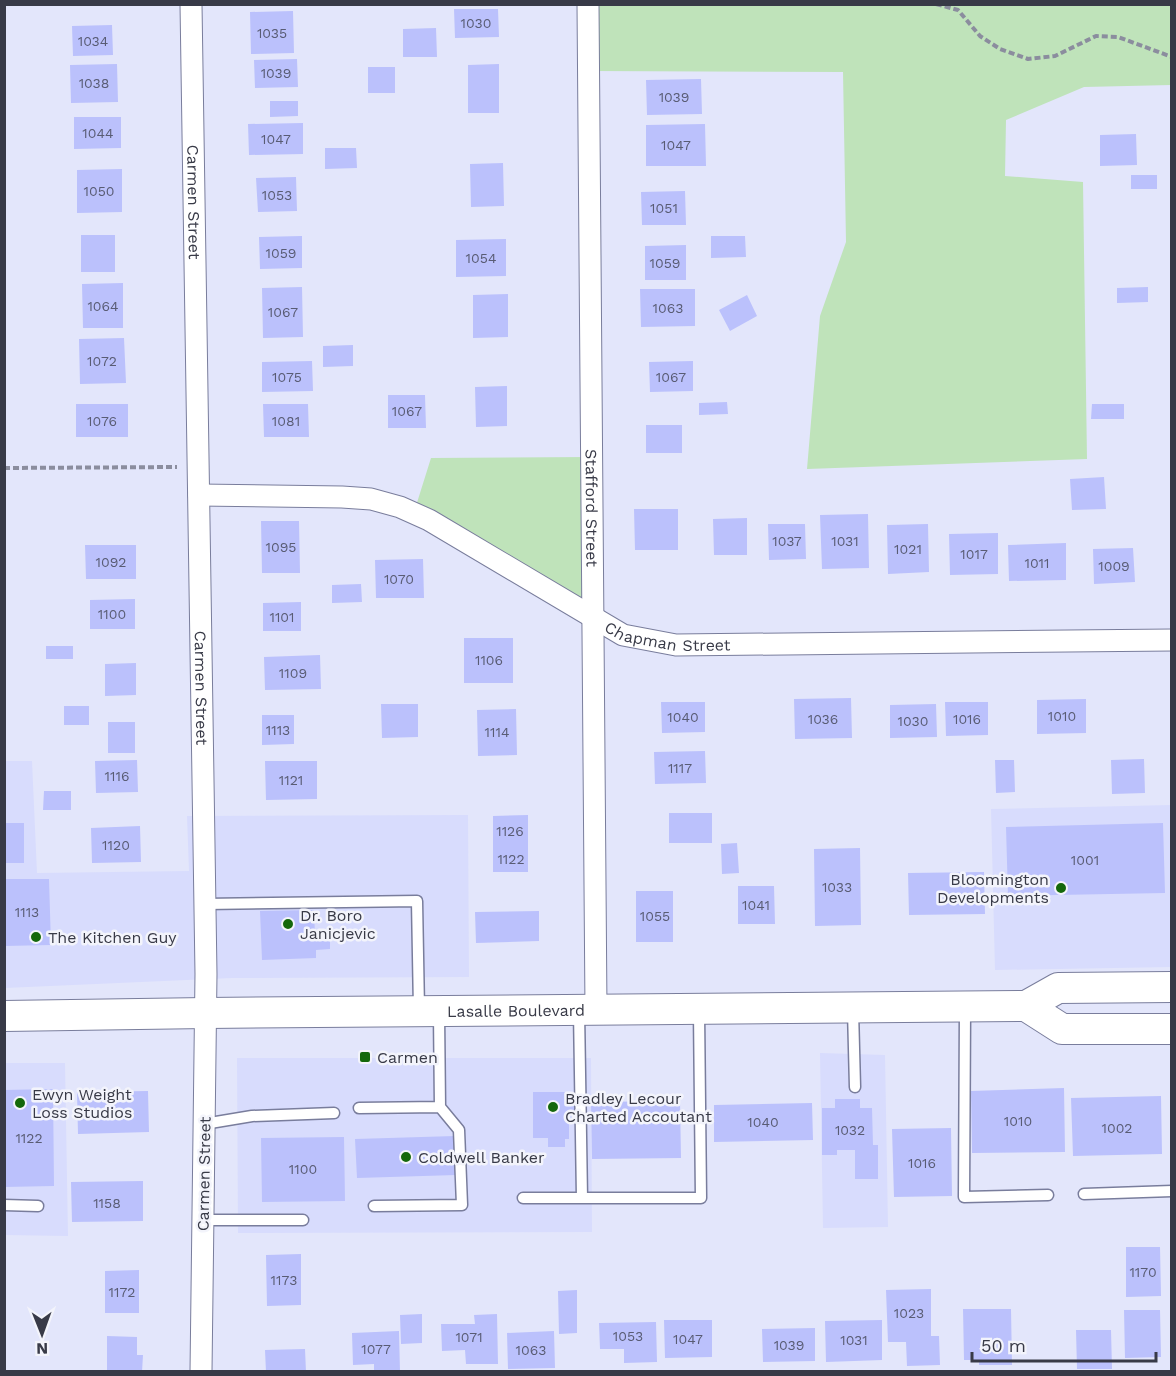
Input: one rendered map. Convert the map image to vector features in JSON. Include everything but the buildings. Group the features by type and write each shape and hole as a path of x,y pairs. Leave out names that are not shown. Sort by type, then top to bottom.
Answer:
{"main road":[{"name":"Lasalle Boulevard","path":"4,1016 206,1012 1026,1006 1058,988 1172,987"},
{"path":"1026,1006 1062,1029 1172,1029"}],"street":[{"name":"Carmen Street","path":"191,4 206,1012 201,1371"},
{"name":"Stafford Street","path":"587,1011 594,619 588,4"},
{"name":"Chapman Street","path":"199,495 342,497 371,499 400,507 429,520 623,635 676,645 1172,640"}],"lane":[{"path":"205,904 417,901 440,1107 459,1130 462,1205 374,1206"},
{"path":"964,1006 964,1197 1048,1195"},
{"path":"853,1007 855,1088"},
{"path":"523,1198 701,1198 699,1008"},
{"path":"582,1198 587,1011"},
{"path":"359,1108 440,1107"},
{"path":"204,1124 252,1116 334,1113"},
{"path":"1084,1194 1172,1191"},
{"path":"4,1205 38,1206"},
{"path":"203,1220 303,1220"}],"path":[{"path":"936,4 958,10 980,36 1000,49 1029,58 1054,56 1096,36 1118,37 1172,57"},
{"path":"4,468 198,467"}],"shaded area":[{"path":"4,761 32,761 37,873 189,871 187,816 468,815 469,977 232,978 5,988"},
{"path":"1171,805 1171,967 995,970 991,809"},
{"path":"820,1053 885,1055 888,1227 823,1228"},
{"path":"237,1058 591,1058 592,1232 238,1233"},
{"path":"4,1063 65,1063 68,1236 5,1235"}],"green space":[{"path":"590,5 1171,5 1171,85 1084,87 1006,120 1005,176 1083,182 1087,459 807,469 820,316 846,242 843,72 591,71"},
{"path":"590,457 592,614 415,509 431,458"}],"place":[{"name":"Bloomington Developments","path":"1061,888"},
{"name":"Dr. Boro Janicjevic","path":"288,924"},
{"name":"The Kitchen Guy","path":"36,937"},
{"name":"Carmen","path":"365,1057"},
{"name":"Ewyn Weight Loss Studios","path":"20,1103"},
{"name":"Bradley Lecour Charted Accoutant","path":"553,1107"},
{"name":"Coldwell Banker","path":"406,1157"}]}
